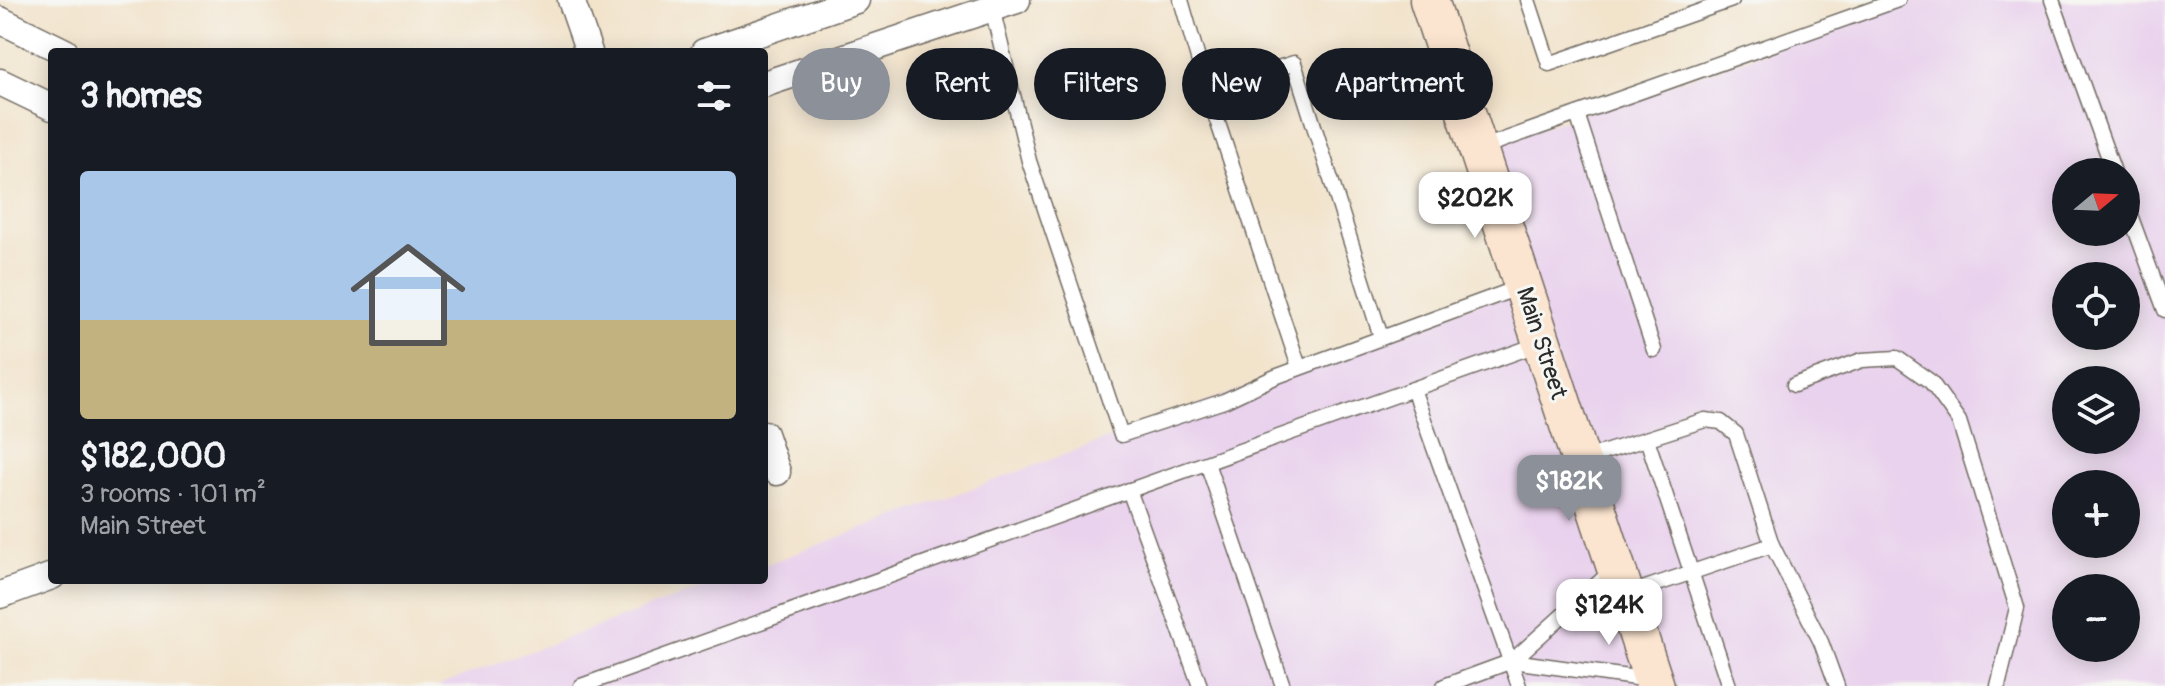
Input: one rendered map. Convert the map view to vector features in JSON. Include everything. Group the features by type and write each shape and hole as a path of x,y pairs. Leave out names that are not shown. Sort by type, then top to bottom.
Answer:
{"street":[{"path":"571,0 588,48"},
{"path":"716,48 856,0"},
{"name":"Main Street","path":"1429,0 1654,683"},
{"path":"768,83 1005,4"},
{"path":"0,20 57,48"},
{"path":"0,82 48,105"},
{"path":"768,446 777,472"},
{"path":"0,595 48,577"}],"lane":[{"path":"1181,0 1195,48"},
{"path":"1528,0 1549,64 1732,0"},
{"path":"1478,149 1898,0"},
{"path":"2052,0 2109,158"},
{"path":"1005,4 1029,161 1121,435 1224,401 1299,367 1523,286"},
{"path":"1290,64 1294,63 1381,337"},
{"path":"1577,114 1654,350"},
{"path":"1217,120 1299,367"},
{"path":"2140,242 2165,310"},
{"path":"581,686 1542,343"},
{"path":"1794,385 1862,360 1897,358 1931,382 1959,421 2017,608 1998,686"},
{"path":"1413,389 1519,686"},
{"path":"1581,460 1705,420 1721,422 1736,434 1772,545 1821,642 1837,686"},
{"path":"1647,439 1729,686"},
{"path":"1207,463 1283,686"},
{"path":"1129,490 1200,686"},
{"path":"1444,686 1512,661 1620,581 1692,572 1772,545"},
{"path":"1512,661 1654,683"}],"shaded area":[{"path":"1920,0 2165,0 2165,686 436,686 713,584 768,584 768,564 1523,286 1478,149"}]}
